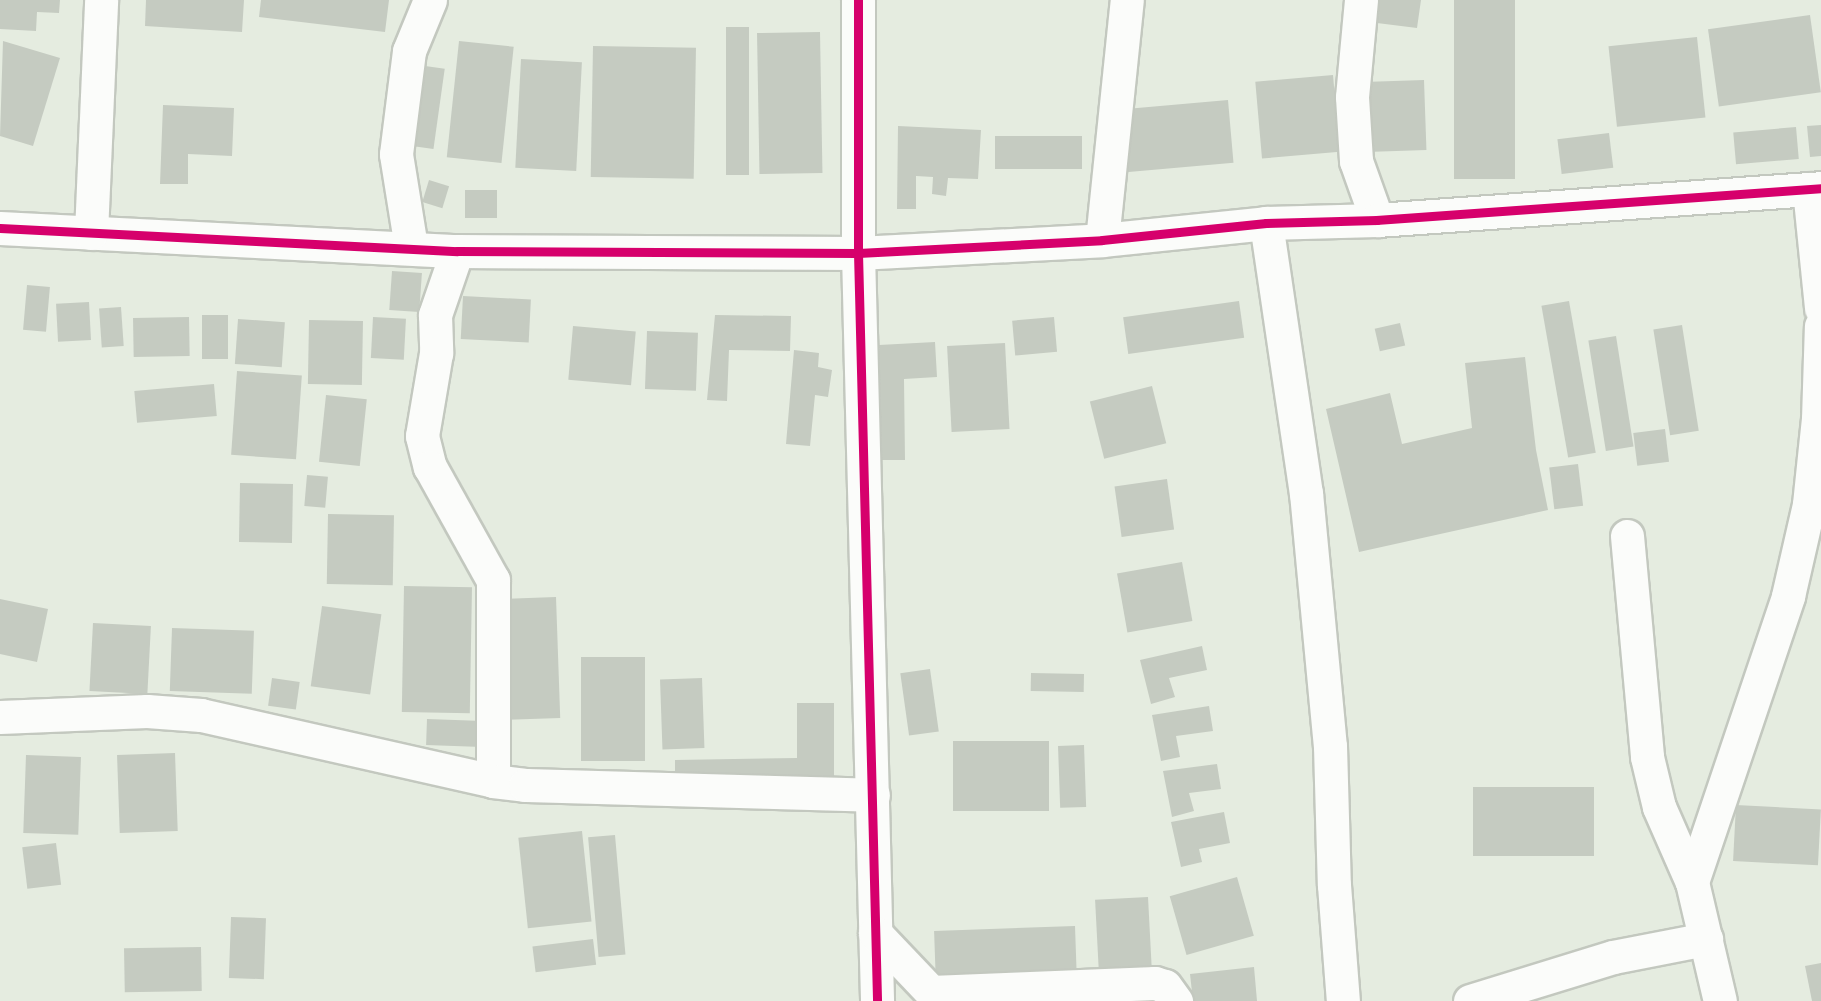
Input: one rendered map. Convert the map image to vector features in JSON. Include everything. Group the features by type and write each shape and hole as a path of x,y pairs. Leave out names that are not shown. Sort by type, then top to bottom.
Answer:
{"street":[{"path":"91,233 101,0"},
{"path":"411,247 396,154 409,51 430,0"},
{"path":"858,0 858,253 877,1001"},
{"path":"1102,240 1127,0"},
{"path":"1361,0 1352,97 1356,161 1377,220"},
{"path":"0,228 457,251 858,253 1102,240 1266,223 1377,220 1815,189 1821,308"},
{"path":"1266,223 1306,493 1330,746 1350,998"},
{"path":"457,251 435,315 436,353 423,436 430,467 492,580 496,604 493,782"},
{"path":"1692,882 1788,596 1804,527 1818,419 1821,326"},
{"path":"1627,536 1647,757 1659,807 1692,882 1720,1001"},
{"path":"0,717 147,711 201,715 493,782 873,795"},
{"path":"875,933 930,992 1155,983 1165,986 1176,1001"},
{"path":"1470,1001 1613,957 1706,939"}],"building":[{"path":"0,0 60,0 59,13 37,12 36,31 0,29"},
{"path":"146,0 244,0 242,32 145,26"},
{"path":"261,0 389,0 385,32 259,17"},
{"path":"1372,0 1421,0 1417,28 1369,22"},
{"path":"1454,0 1515,0 1515,179 1454,179"},
{"path":"1810,15 1821,92 1719,107 1708,29"},
{"path":"726,27 749,27 749,175 726,175"},
{"path":"820,32 822,173 759,174 757,33"},
{"path":"1697,37 1705,118 1617,127 1608,46"},
{"path":"3,41 60,58 33,146 0,136"},
{"path":"459,41 514,47 501,163 447,157"},
{"path":"593,46 696,48 694,179 591,177"},
{"path":"521,59 582,62 576,171 515,168"},
{"path":"418,65 445,69 433,149 407,145"},
{"path":"1333,75 1340,152 1262,159 1255,82"},
{"path":"1424,80 1426,150 1358,152 1356,82"},
{"path":"1228,100 1233,163 1123,172 1117,110"},
{"path":"163,105 234,108 232,156 188,154 188,184 160,184"},
{"path":"1821,125 1821,156 1810,157 1807,126"},
{"path":"898,126 981,130 978,179 948,178 946,196 932,194 933,177 916,176 916,209 897,209"},
{"path":"1796,127 1799,159 1736,164 1733,132"},
{"path":"1609,133 1613,168 1562,174 1557,139"},
{"path":"995,136 1082,136 1082,169 995,169"},
{"path":"429,180 449,186 442,208 422,202"},
{"path":"465,190 497,190 497,218 465,218"},
{"path":"392,271 422,273 419,312 389,310"},
{"path":"27,285 50,287 46,332 23,330"},
{"path":"463,296 531,300 529,342 461,339"},
{"path":"1239,301 1244,338 1128,354 1123,317"},
{"path":"1569,301 1596,453 1568,458 1541,306"},
{"path":"89,302 91,340 58,342 56,304"},
{"path":"121,307 124,346 102,347 99,309"},
{"path":"202,315 228,315 228,359 202,359"},
{"path":"715,315 791,316 790,351 729,350 727,401 707,400"},
{"path":"189,317 190,356 134,357 133,318"},
{"path":"373,317 406,319 404,360 371,358"},
{"path":"1054,317 1057,352 1015,356 1012,321"},
{"path":"238,319 285,322 282,367 235,364"},
{"path":"309,320 363,321 362,385 308,384"},
{"path":"1400,323 1405,345 1380,351 1375,329"},
{"path":"1682,325 1699,431 1670,435 1653,330"},
{"path":"573,326 636,331 631,385 568,380"},
{"path":"647,331 698,333 696,391 645,389"},
{"path":"1616,336 1634,447 1606,451 1588,340"},
{"path":"935,342 937,377 904,379 905,460 881,460 879,345"},
{"path":"1005,343 1010,429 952,432 947,346"},
{"path":"794,350 819,353 818,367 832,370 828,397 815,395 810,446 786,444"},
{"path":"1525,357 1536,450 1548,510 1359,552 1326,409 1390,393 1402,444 1472,428 1465,363"},
{"path":"237,371 302,376 296,459 231,455"},
{"path":"214,384 217,416 137,423 134,391"},
{"path":"1152,386 1166,443 1104,459 1090,401"},
{"path":"326,395 367,399 360,466 319,462"},
{"path":"1665,429 1669,462 1637,466 1633,433"},
{"path":"1578,464 1583,506 1554,509 1549,468"},
{"path":"307,475 328,477 325,508 304,506"},
{"path":"1167,479 1174,530 1122,537 1115,486"},
{"path":"240,483 293,484 292,543 239,542"},
{"path":"328,514 394,515 393,585 327,584"},
{"path":"1182,562 1192,621 1127,633 1117,573"},
{"path":"404,586 472,587 470,713 402,712"},
{"path":"556,597 560,718 504,720 500,599"},
{"path":"0,599 48,609 37,662 0,654"},
{"path":"322,606 381,614 370,695 311,686"},
{"path":"93,623 151,626 147,694 89,691"},
{"path":"172,628 254,631 252,694 170,691"},
{"path":"1202,646 1207,670 1169,678 1175,697 1151,704 1140,660"},
{"path":"581,657 645,657 645,761 581,761"},
{"path":"930,669 939,731 909,736 900,673"},
{"path":"1031,673 1084,674 1084,692 1031,691"},
{"path":"272,678 300,682 296,710 268,706"},
{"path":"702,678 704,748 662,749 660,679"},
{"path":"797,703 834,703 834,781 675,784 675,760 797,758"},
{"path":"1209,706 1213,731 1176,736 1180,757 1161,761 1152,715"},
{"path":"427,719 476,721 475,747 426,745"},
{"path":"953,741 1049,741 1049,811 953,811"},
{"path":"1084,745 1086,807 1060,808 1058,746"},
{"path":"175,753 178,831 120,833 117,755"},
{"path":"26,755 81,757 78,835 23,833"},
{"path":"1217,764 1221,789 1189,793 1194,811 1172,817 1163,771"},
{"path":"1473,787 1594,787 1594,856 1473,856"},
{"path":"1736,805 1821,809 1818,865 1733,861"},
{"path":"1224,812 1230,843 1199,849 1202,862 1181,867 1171,822"},
{"path":"582,831 592,922 528,928 518,838"},
{"path":"615,835 625,955 599,957 588,837"},
{"path":"56,843 61,885 27,889 22,847"},
{"path":"1237,877 1254,936 1187,955 1170,896"},
{"path":"1148,897 1152,980 1099,983 1095,900"},
{"path":"231,917 266,918 264,979 229,978"},
{"path":"1075,926 1077,983 936,988 934,931"},
{"path":"593,939 596,965 536,972 532,946"},
{"path":"201,947 202,991 125,992 124,948"},
{"path":"1821,963 1821,1001 1812,1001 1805,966"},
{"path":"1254,967 1257,1001 1193,1001 1190,974"}],"cycle path":[{"path":"858,0 858,253 877,1001"},
{"path":"0,228 457,251 858,253 1102,240 1266,223 1377,220 1821,188"}]}
